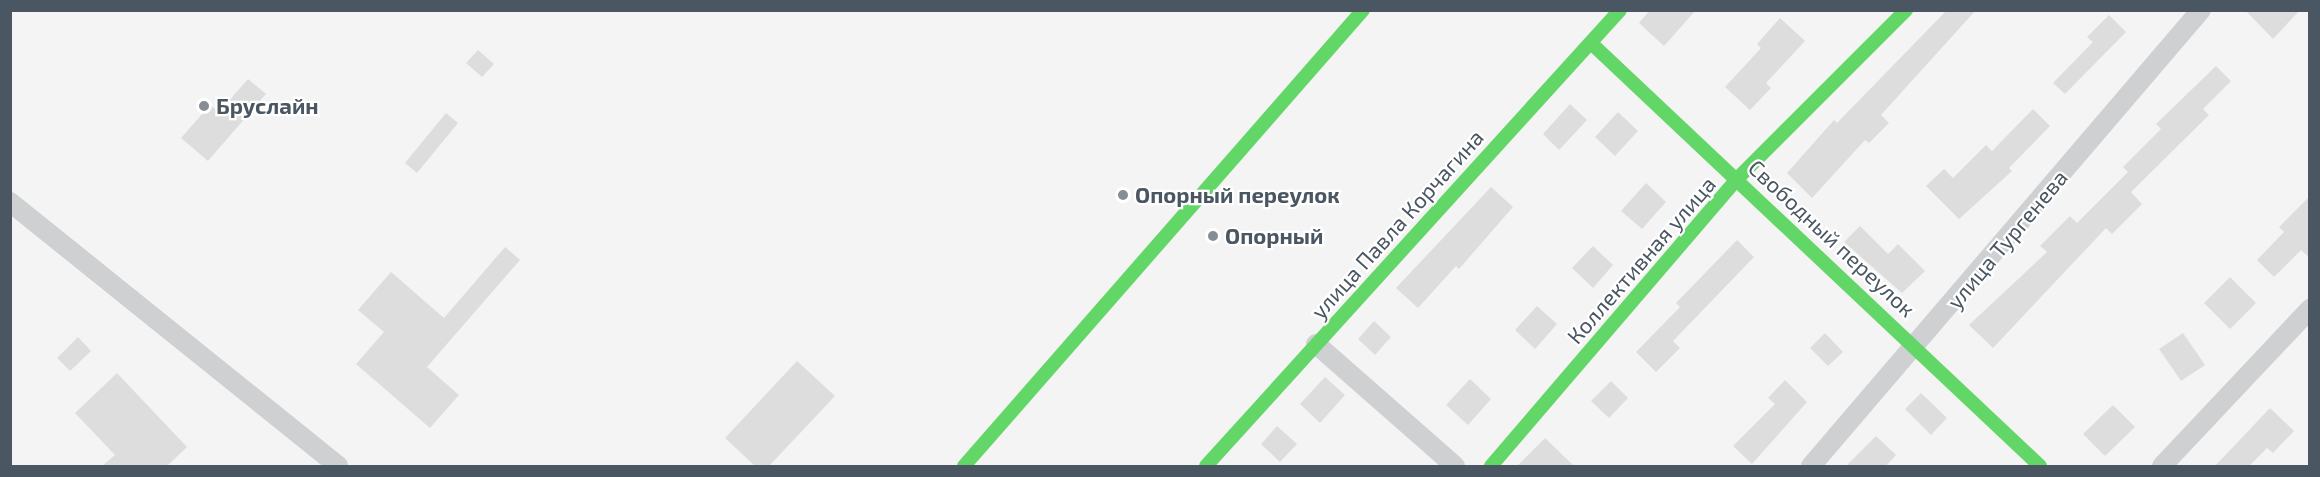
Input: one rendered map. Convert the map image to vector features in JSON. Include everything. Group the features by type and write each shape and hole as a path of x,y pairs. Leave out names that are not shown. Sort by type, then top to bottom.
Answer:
{"street":[{"path":"964,466 1363,10"},
{"name":"улица Павла Корчагина","path":"1206,466 1620,10"},
{"name":"Коллективная улица","path":"1491,466 1738,178 1906,10"},
{"name":"улица Тургенева","path":"1811,466 1916,347 2200,10"},
{"name":"Свободный переулок","path":"1591,43 1738,178 2040,466"},
{"path":"10,202 338,466"},
{"path":"2162,466 2310,309"},
{"path":"1316,344 1455,466"}],"building":[{"path":"1650,10 1696,10 1664,46 1639,23"},
{"path":"1947,10 1976,10 1881,115 1889,123 1869,143 1865,140 1812,198 1787,173 1834,120 1837,123"},
{"path":"2245,10 2300,10 2273,39"},
{"path":"2109,15 2126,32 2065,94 2053,83 2093,42 2087,37"},
{"path":"1780,18 1805,41 1766,83 1771,88 1750,110 1725,87 1761,48 1757,44"},
{"path":"478,50 494,64 482,77 466,63"},
{"path":"2216,66 2231,81 2203,109 2209,115 2131,192 2142,204 2112,234 2106,228 1993,348 1969,325 2047,252 2040,246 2070,216 2077,223 2128,172 2123,167 2161,129 2156,124"},
{"path":"248,79 266,94 208,161 181,138 210,105 219,112"},
{"path":"1570,104 1587,120 1559,150 1543,134"},
{"path":"2033,109 2050,126 2009,168 2012,171 1959,219 1926,186 1944,169 1953,178 1986,145 1992,151"},
{"path":"1618,112 1638,131 1615,156 1595,137"},
{"path":"446,113 458,123 417,173 405,163"},
{"path":"1646,183 1666,202 1642,229 1621,211"},
{"path":"1491,187 1513,207 1459,269 1456,266 1418,308 1396,288"},
{"path":"2310,196 2310,258 2301,250 2274,277 2257,260 2284,232 2279,227"},
{"path":"1860,226 1888,254 1898,244 1925,271 1902,293 1844,242"},
{"path":"1737,240 1754,257 1673,341 1680,348 1656,372 1636,352 1680,307 1676,303"},
{"path":"1593,246 1613,265 1593,288 1572,268"},
{"path":"505,247 520,260 427,367 459,395 430,428 356,364 384,332 358,310 391,272 444,318"},
{"path":"2230,277 2256,303 2230,329 2204,303"},
{"path":"1537,306 1557,324 1535,349 1515,330"},
{"path":"1374,321 1391,337 1375,355 1358,339"},
{"path":"1825,333 1843,352 1828,366 1810,348"},
{"path":"2183,333 2205,365 2181,381 2159,349"},
{"path":"78,337 91,351 70,371 57,358"},
{"path":"797,361 835,396 769,466 755,466 725,438"},
{"path":"117,373 187,447 167,466 102,466 115,455 75,413"},
{"path":"1325,377 1345,395 1320,423 1300,404"},
{"path":"1470,379 1491,399 1468,425 1446,405"},
{"path":"1785,380 1807,402 1752,464 1733,446 1775,404 1768,398"},
{"path":"1611,381 1628,398 1609,418 1591,401"},
{"path":"1921,393 1947,418 1931,435 1905,409"},
{"path":"2113,405 2135,427 2105,456 2083,434"},
{"path":"2270,408 2294,431 2273,453 2267,448 2249,466 2215,466"},
{"path":"1277,426 1297,444 1280,462 1261,444"},
{"path":"1876,436 1896,455 1886,466 1846,466"},
{"path":"1545,438 1574,466 1517,466"}],"traffic: fast":[{"path":"964,466 1363,10"},
{"path":"1206,466 1620,10"},
{"path":"1491,466 1738,178 1906,10"},
{"path":"1591,43 2040,466"}],"place":[{"name":"Бруслайн","path":"204,106"},
{"name":"Опорный переулок","path":"1123,195"},
{"name":"Опорный","path":"1213,236"}]}
